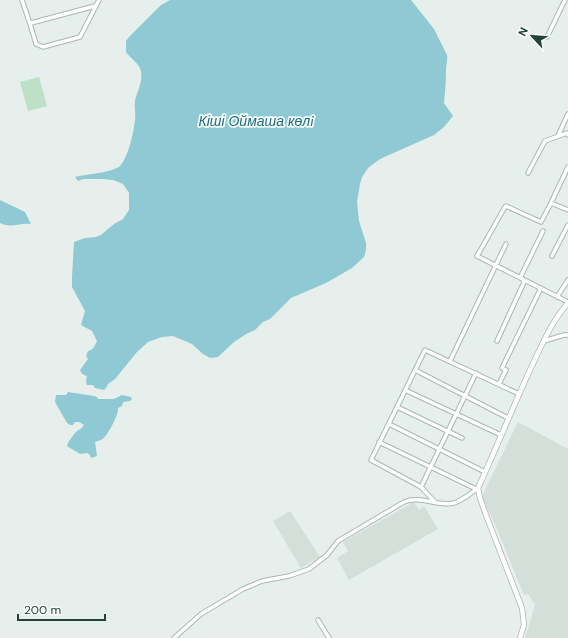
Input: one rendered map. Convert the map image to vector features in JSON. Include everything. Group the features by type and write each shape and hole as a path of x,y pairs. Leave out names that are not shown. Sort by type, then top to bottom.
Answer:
{"street":[{"path":"22,0 28,20 31,23 36,44 43,47 80,37 99,0"},
{"path":"547,37 565,0"},
{"path":"31,23 95,6"},
{"path":"558,136 568,114"},
{"path":"528,173 545,141 568,134"},
{"path":"174,638 202,614 243,589 262,581 289,576 309,569 327,555 338,541 404,502 414,499 434,501 442,504 454,503 477,489 508,418 544,342 554,322 568,302 477,256 506,206 541,222 568,167"},
{"path":"551,203 568,210"},
{"path":"552,256 568,225"},
{"path":"520,278 543,231"},
{"path":"450,362 506,244"},
{"path":"497,340 525,280"},
{"path":"557,297 568,280"},
{"path":"499,384 506,370 502,368 541,288"},
{"path":"544,342 568,335"},
{"path":"434,501 421,486 371,460 425,350 519,394"},
{"path":"415,370 508,418"},
{"path":"421,486 476,373"},
{"path":"405,390 501,436"},
{"path":"397,407 462,438"},
{"path":"389,424 485,472"},
{"path":"379,442 477,489 522,608 524,625 520,638"},
{"path":"318,620 329,638"}],"shaded area":[{"path":"518,422 568,449 568,638 525,638 535,605 528,594 524,595 483,499 483,494"},
{"path":"414,502 419,510 424,506 438,529 349,580 337,558 348,551 343,542"},
{"path":"290,511 320,557 301,568 273,521"}],"green space":[{"path":"39,77 47,106 28,111 20,82"}],"water":[{"name":"Кіші Оймаша көлi","path":"170,0 411,0 434,29 447,55 444,103 453,116 444,127 434,135 380,159 368,168 362,177 357,202 359,221 366,243 366,250 364,257 352,268 326,283 291,298 270,319 263,322 255,330 234,342 218,357 210,358 192,344 173,336 162,337 148,342 137,352 104,390 95,388 93,385 87,385 87,376 82,374 80,370 88,359 86,356 88,351 94,348 97,341 92,331 81,325 85,311 72,287 74,242 101,235 114,224 123,219 129,210 129,193 123,184 113,180 83,179 78,181 75,177 111,170 120,166 126,157 133,131 135,101 141,83 141,71 139,66 126,52 126,41 161,5"},
{"path":"0,200 25,212 31,224 5,225 0,223"},
{"path":"68,392 94,396 98,399 114,399 122,395 131,397 132,399 130,401 123,402 122,406 118,408 115,420 109,431 101,440 95,442 97,456 91,458 87,453 80,454 67,446 73,435 84,425 79,422 75,422 73,425 67,423 55,402 56,395 66,395"}]}
